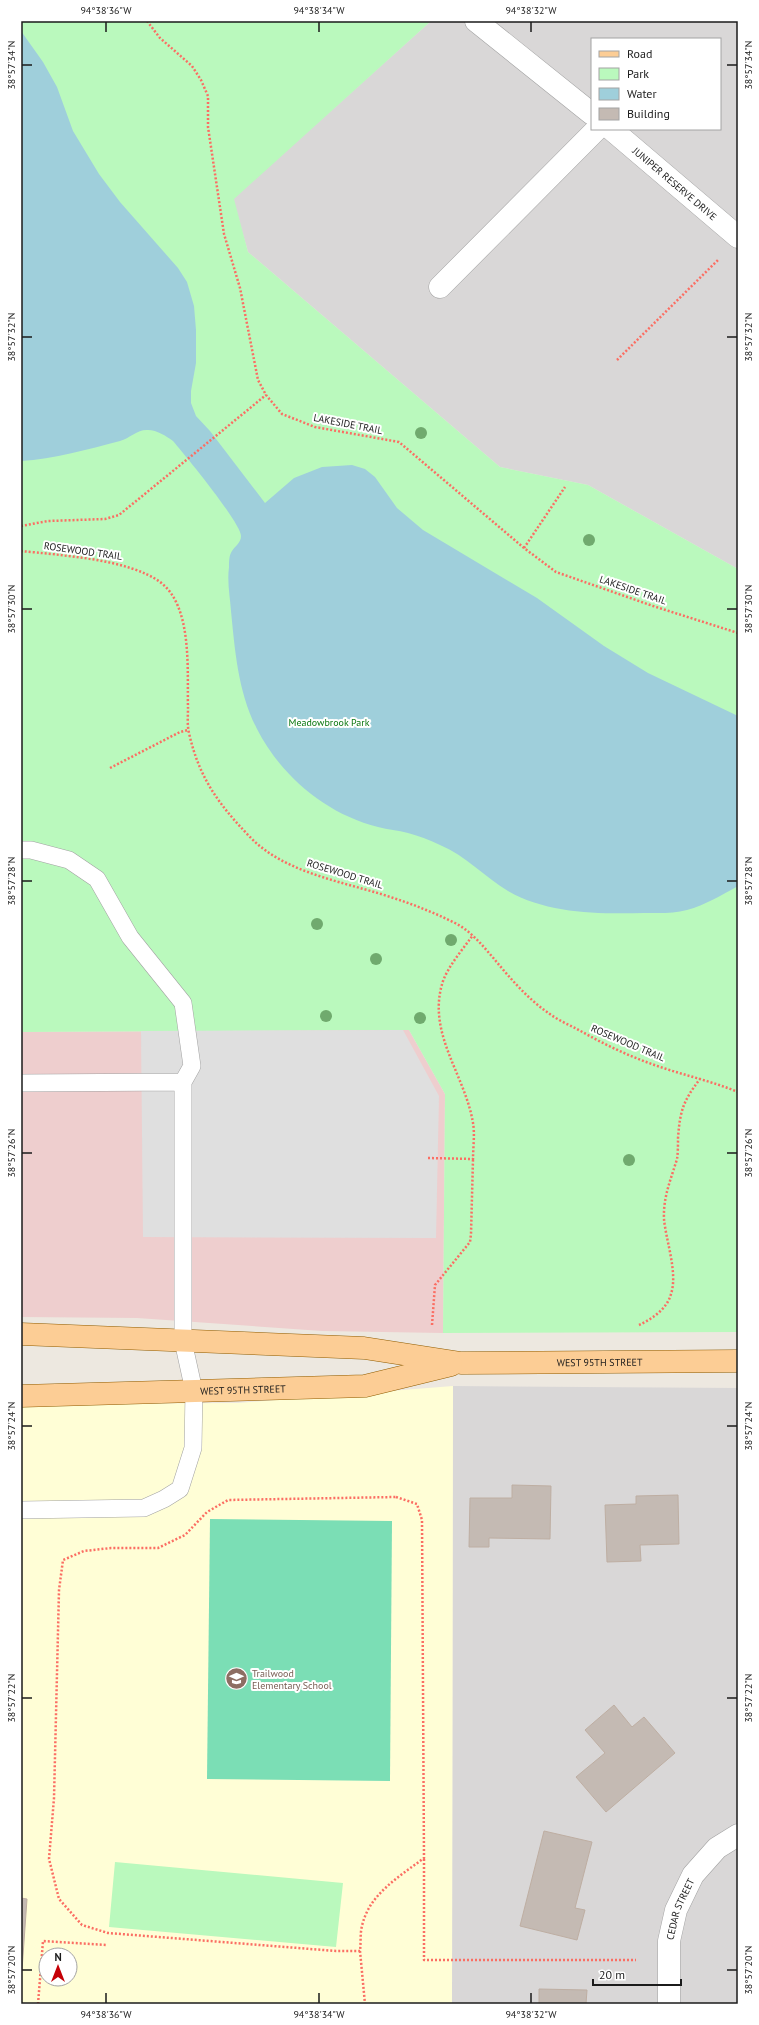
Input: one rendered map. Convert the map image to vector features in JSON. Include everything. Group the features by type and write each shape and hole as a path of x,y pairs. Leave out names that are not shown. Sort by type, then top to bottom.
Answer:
{"main road":[{"name":"WEST 95TH STREET","path":"21,1334 364,1348 462,1363 738,1361"},
{"name":"WEST 95TH STREET","path":"21,1396 365,1386 462,1363"}],"street":[{"path":"476,21 591,113"},
{"path":"440,287 596,130"},
{"name":"JUNIPER RESERVE DRIVE","path":"612,130 738,237"},
{"name":"CEDAR STREET","path":"670,2004 669,1941 676,1910 692,1875 717,1848 738,1835"}],"lane":[{"path":"21,850 31,850 69,860 97,879 130,938 183,1003 192,1066 183,1082 183,1341 194,1391 192,1448 180,1489 164,1500 144,1508 21,1510"},
{"path":"21,1083 183,1082"}],"path":[{"name":"LAKESIDE TRAIL","path":"147,21 160,38 192,66 201,80 208,96 208,127 224,234 240,288 258,380 266,395 282,414 315,427 399,442 524,548 556,572 653,606 738,633"},
{"path":"617,360 719,259"},
{"path":"21,526 48,520 105,519 120,515 266,395"},
{"path":"524,548 565,487"},
{"name":"ROSEWOOD TRAIL","path":"21,551 51,553 126,566 161,582 178,605 183,624 186,642 188,730 197,762 209,789 230,816 254,841 287,864 329,880 419,907 458,924 473,935 517,986 547,1013 586,1034 648,1063 738,1092"},
{"path":"110,768 180,732 188,730"},
{"path":"432,1325 435,1285 463,1251 470,1238 473,1123 445,1044 439,1018 444,981 456,958 473,935"},
{"path":"639,1325 650,1320 658,1313 671,1296 672,1275 664,1218 665,1202 670,1175 677,1158 681,1110 688,1095 700,1079"},
{"path":"428,1158 473,1159"},
{"path":"360,1951 336,1951 108,1933 82,1925 59,1899 49,1859 54,1798 59,1590 63,1560 84,1551 111,1548 158,1548 185,1535 208,1512 228,1500 396,1496 417,1504 422,1520 424,1960 636,1960"},
{"path":"365,2004 360,1951 362,1926 372,1901 384,1888 424,1858"},
{"path":"38,2004 43,1941 107,1945"}],"shaded area":[{"path":"431,21 738,21 738,569 588,485 500,467 248,252 233,199"},
{"path":"403,1030 439,1096 436,1238 143,1237 141,1031"},
{"path":"409,1030 445,1094 443,1333 322,1331 137,1318 21,1317 21,1032"},
{"path":"453,1386 738,1388 738,2004 452,2004"},
{"name":"Trailwood Elementary School","path":"453,1386 452,2004 21,2004 21,1404 238,1403"}],"green space":[{"name":"Meadowbrook Park","path":"21,21 431,21 234,199 248,252 500,467 588,485 738,569 738,1332 443,1333 445,1094 409,1030 21,1032"},
{"path":"210,1519 392,1521 390,1781 207,1779"},
{"path":"115,1862 343,1883 336,1947 109,1927"}],"water":[{"path":"21,31 43,62 57,87 73,131 99,174 120,202 178,268 187,282 194,306 196,330 196,363 191,391 191,403 196,416 210,431 265,503 294,478 322,467 352,465 365,469 375,477 397,508 423,530 537,598 604,646 648,673 738,716 738,886 713,900 687,910 676,912 592,913 557,908 523,899 508,891 458,855 436,843 412,834 382,828 359,821 323,803 307,791 279,762 257,729 245,701 238,671 228,584 230,557 232,551 240,541 241,536 239,529 223,504 173,441 158,432 144,430 120,441 58,456 21,461"}],"building":[{"path":"512,1485 551,1486 550,1539 489,1538 489,1547 469,1547 470,1498 512,1498"},
{"path":"678,1495 679,1544 640,1545 641,1561 607,1562 605,1505 636,1504 636,1496"},
{"path":"614,1705 632,1727 644,1717 675,1753 606,1812 576,1777 605,1753 585,1730"},
{"path":"544,1831 592,1842 575,1908 585,1910 577,1940 520,1926"},
{"path":"21,1898 27,1899 22,1970 21,1970"},
{"path":"539,1989 587,1990 586,2004 539,2004"}],"place":[{"name":"Trailwood Elementary School","path":"237,1679"}]}
